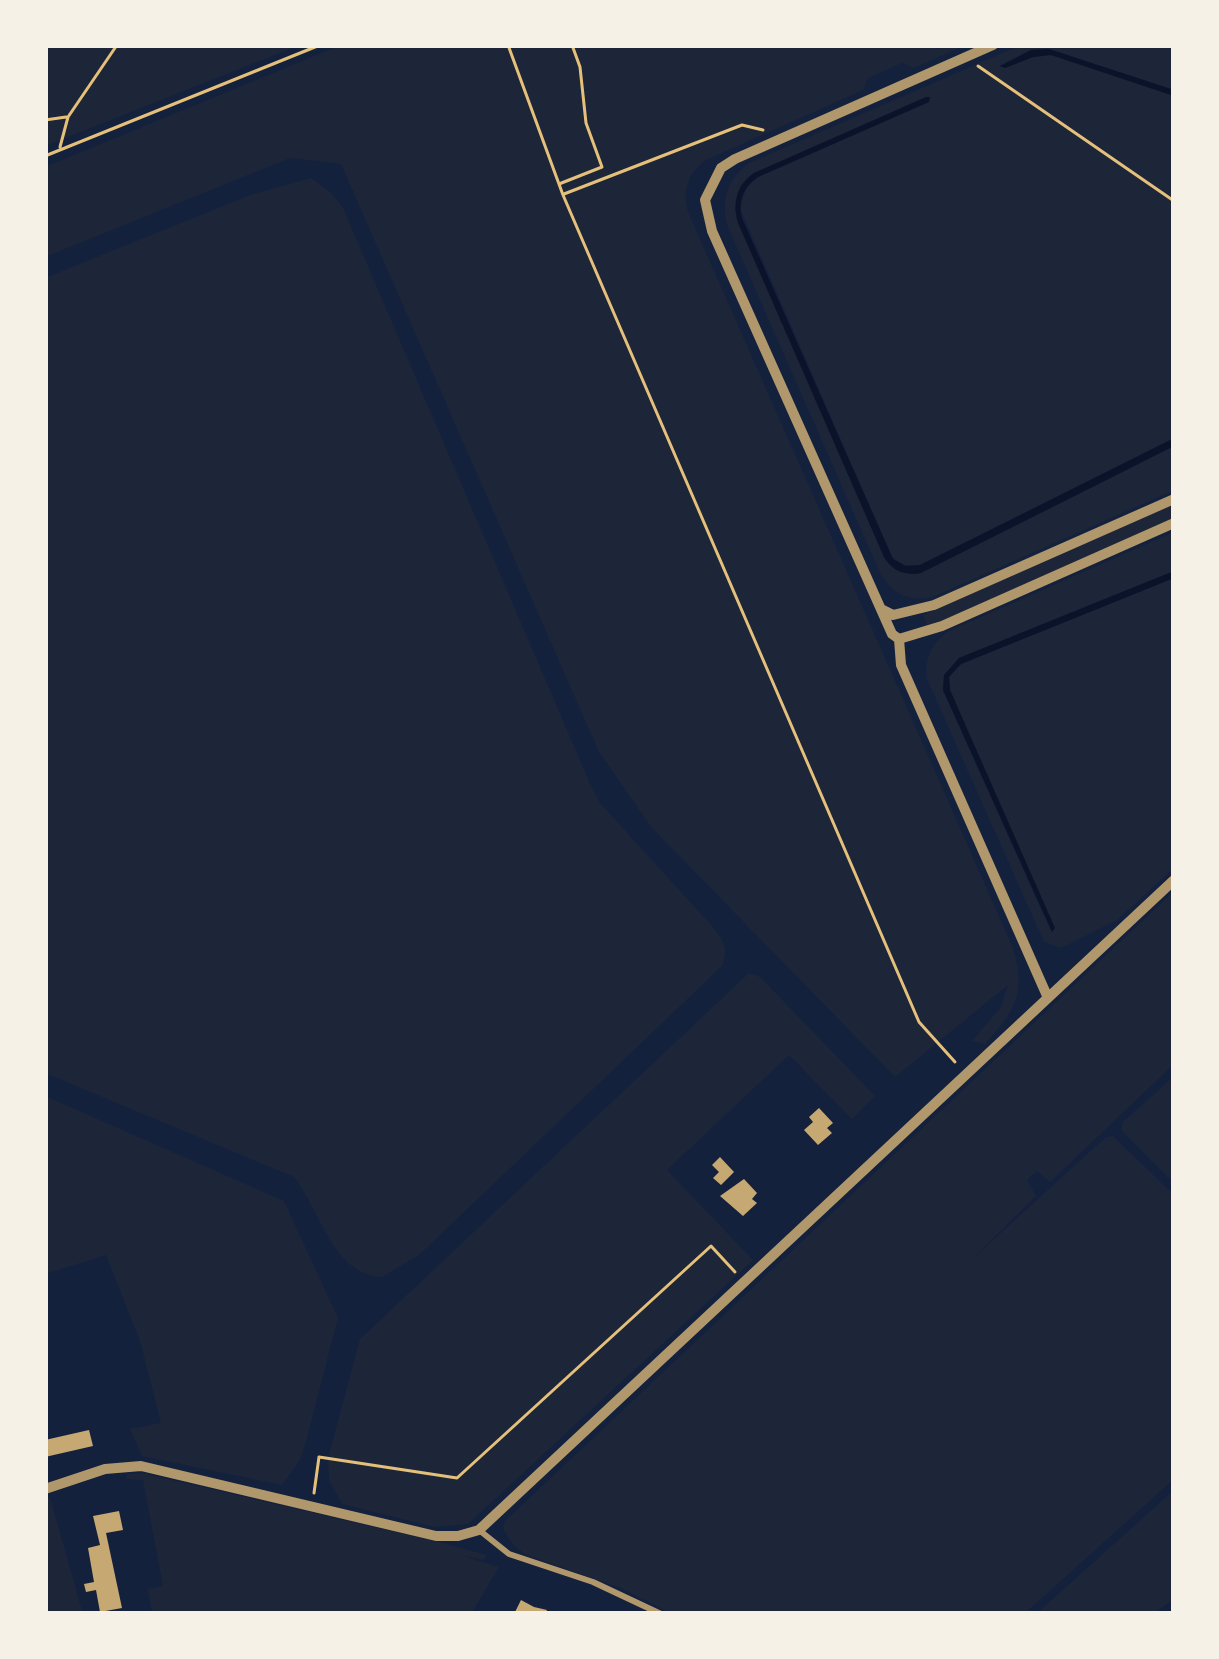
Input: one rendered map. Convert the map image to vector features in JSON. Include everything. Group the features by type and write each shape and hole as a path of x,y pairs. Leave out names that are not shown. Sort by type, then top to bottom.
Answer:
{"street":[{"path":"993,45 721,168 704,200 707,220 892,634 899,640 901,665 1048,998"},
{"path":"881,609 893,615 934,605 1174,499"},
{"path":"899,640 942,626 1174,523"},
{"path":"45,1489 105,1469 141,1466 436,1536 479,1530 1174,880"}],"lane":[{"path":"479,1530 509,1554 593,1582 661,1614"}],"path":[{"path":"60,150 68,116 117,45"},
{"path":"45,156 320,45"},
{"path":"508,45 563,195 919,1022 967,1074"},
{"path":"559,184 602,166 586,123 580,67 572,45"},
{"path":"969,56 985,74 1174,201"},
{"path":"45,120 68,116"},
{"path":"563,195 742,125 788,136"},
{"path":"311,1506 319,1457 457,1478 711,1246 744,1282"}],"shaded area":[{"path":"45,45 300,45 45,146"},
{"path":"341,45 938,45 934,49 965,45 914,68 902,63 868,78 863,90 706,160 691,176 686,196 688,212 1013,948 1016,1000 985,1044 972,1041 1001,1007 1008,985 895,1077 652,828 599,752 341,164 290,158 45,257 45,167"},
{"path":"1021,45 1174,45 1174,90 1049,49 1031,50 1000,66 1051,55 1174,96 1174,438 920,565 901,565 891,555 740,208 746,189 758,177 930,98 754,173 741,185 735,209 884,557 910,574 921,573 1174,446 1174,490 933,597 909,598 891,588 881,575 727,225 726,198 735,176 749,163"},
{"path":"1049,49 1174,90 1174,96 1051,55 1000,66 1031,50"},
{"path":"926,97 929,102 758,177 745,190 741,206 742,218 893,559 906,566 920,565 1174,438 1174,446 921,573 910,574 895,569 884,557 738,223 736,208 740,189 754,173"},
{"path":"311,178 343,208 600,803 712,926 725,949 722,966 419,1255 382,1277 365,1273 339,1253 294,1177 45,1073 45,278 253,194"},
{"path":"1174,504 1174,519 928,627 923,615"},
{"path":"1174,532 1174,571 959,658 944,675 943,690 1051,932 950,690 949,677 961,664 1174,578 1174,868 1117,920 1061,948 1044,942 927,679 928,658 949,631"},
{"path":"1174,571 1174,578 961,664 949,677 950,690 1055,928 1052,932 943,690 944,675 959,658"},
{"path":"1174,891 1174,1064 1050,1182 1037,1171 1027,1180 1036,1196 969,1262 1106,1137 1113,1136 1174,1195 1174,1479 1024,1614 672,1614 621,1588 526,1555 513,1545 503,1529 505,1521"},
{"path":"749,973 760,977 875,1096 852,1119 789,1055 667,1170 753,1260 468,1524 435,1527 342,1504 329,1480 328,1458 360,1339"},
{"path":"1174,1076 1174,1183 1121,1130 1123,1122"},
{"path":"45,1096 284,1201 338,1318 300,1460 282,1485 142,1456 130,1429 161,1423 140,1341 106,1255 45,1274"},
{"path":"142,1473 447,1544 487,1555 484,1560 463,1556 499,1567 471,1614 152,1614 148,1589 163,1586 143,1480 126,1479 127,1474"},
{"path":"1174,1490 1174,1599 1153,1614 1036,1614"},
{"path":"50,1497 83,1614 45,1614 45,1499"}],"building":[{"path":"819,1108 833,1123 827,1128 832,1133 818,1145 804,1130"},
{"path":"720,1157 734,1172 721,1185 713,1178 719,1172 712,1165"},
{"path":"744,1179 757,1193 752,1199 757,1203 743,1216 720,1196"},
{"path":"89,1430 93,1446 45,1457 45,1440"},
{"path":"119,1511 123,1530 106,1533 122,1608 100,1612 96,1590 86,1592 84,1584 94,1582 88,1548 100,1545 93,1516"},
{"path":"521,1600 547,1610 545,1614 514,1614"}]}
